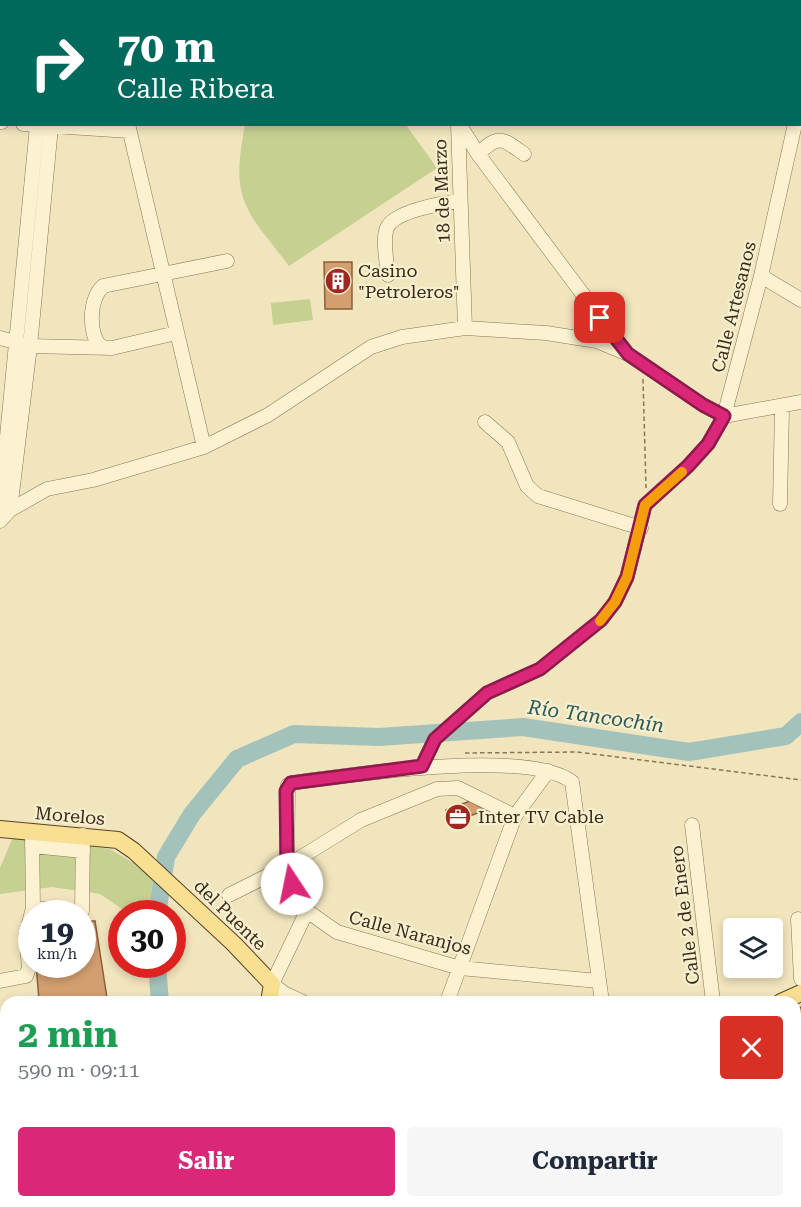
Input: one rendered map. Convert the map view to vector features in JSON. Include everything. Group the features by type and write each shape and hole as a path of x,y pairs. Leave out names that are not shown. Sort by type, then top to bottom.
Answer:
{"main road":[{"name":"Morelos","path":"0,829 32,839 83,843 118,840 134,851"},
{"name":"del Puente","path":"134,851 234,944 272,984"},
{"path":"270,996 272,984"}],"street":[{"path":"0,521 5,509 23,345 37,126 128,128 204,447"},
{"name":"18 de Marzo","path":"458,126 465,328"},
{"path":"459,126 628,354 703,405 724,416 782,408 801,402"},
{"name":"Calle Artesanos","path":"645,505 688,466 708,444 724,416 761,276 795,126"},
{"path":"478,154 491,141 498,140 505,141 524,154"},
{"path":"388,275 386,230 391,222 433,205 460,201"},
{"path":"101,347 94,340 92,328 98,291 114,282 163,276 227,261"},
{"path":"761,276 801,300"},
{"path":"5,509 47,489 93,480 204,447 268,415 371,347 402,337 465,328 546,333 597,341 628,354"},
{"path":"0,338 23,345 112,348 176,333"},
{"path":"780,504 782,408"},
{"path":"485,422 507,442 527,486 537,496 641,528"},
{"path":"601,996 572,782 563,775 524,768 422,766 435,739 487,693 540,669 601,620 615,602 627,577 645,505"},
{"name":"Calle Naranjos","path":"422,766 291,783 286,791 287,866 292,884 307,911 338,932 460,968 598,981"},
{"path":"449,996 515,816 548,771"},
{"path":"229,895 287,866 361,820 437,789 458,788 515,816"},
{"name":"Calle 2 de Enero","path":"692,825 712,996"},
{"path":"32,839 33,900"},
{"path":"82,900 83,843"},
{"path":"272,984 307,911"},
{"path":"798,919 801,979"},
{"path":"0,981 18,978"},
{"name":"del Puente","path":"272,984 290,996"}],"path":[{"path":"643,366 645,505"},
{"path":"464,753 577,752 801,780"}],"green space":[{"path":"245,126 407,126 437,168 289,266 261,230 245,203 239,171"},
{"path":"310,299 313,320 273,325 271,303"},
{"path":"13,837 110,849 154,875 150,900 109,900 100,894 52,887 0,894 0,868"}],"building":[{"name":"Casino \"Petroleros\"","path":"324,262 352,262 352,309 325,309"},
{"name":"Inter TV Cable","path":"470,801 486,810 450,823 446,810"},
{"path":"96,927 107,996 39,996 37,978 96,978"}],"waterway":[{"name":"Río Tancochín","path":"159,900 166,857 192,814 237,759 294,734 379,737 523,727 689,752 786,736 801,722"},
{"name":"Río Tancochín","path":"158,978 160,996"}],"slow traffic":[{"path":"600,621 615,602 627,577 645,505 682,472"}],"place":[{"name":"Casino \"Petroleros\"","path":"338,281"},
{"name":"Inter TV Cable","path":"458,817"}],"route":[{"path":"292,884 287,866 286,791 288,785 422,766 435,739 487,693 540,669 601,620 615,602 627,577 645,505 664,490 708,444 724,416 643,366 628,354 600,318"}]}
